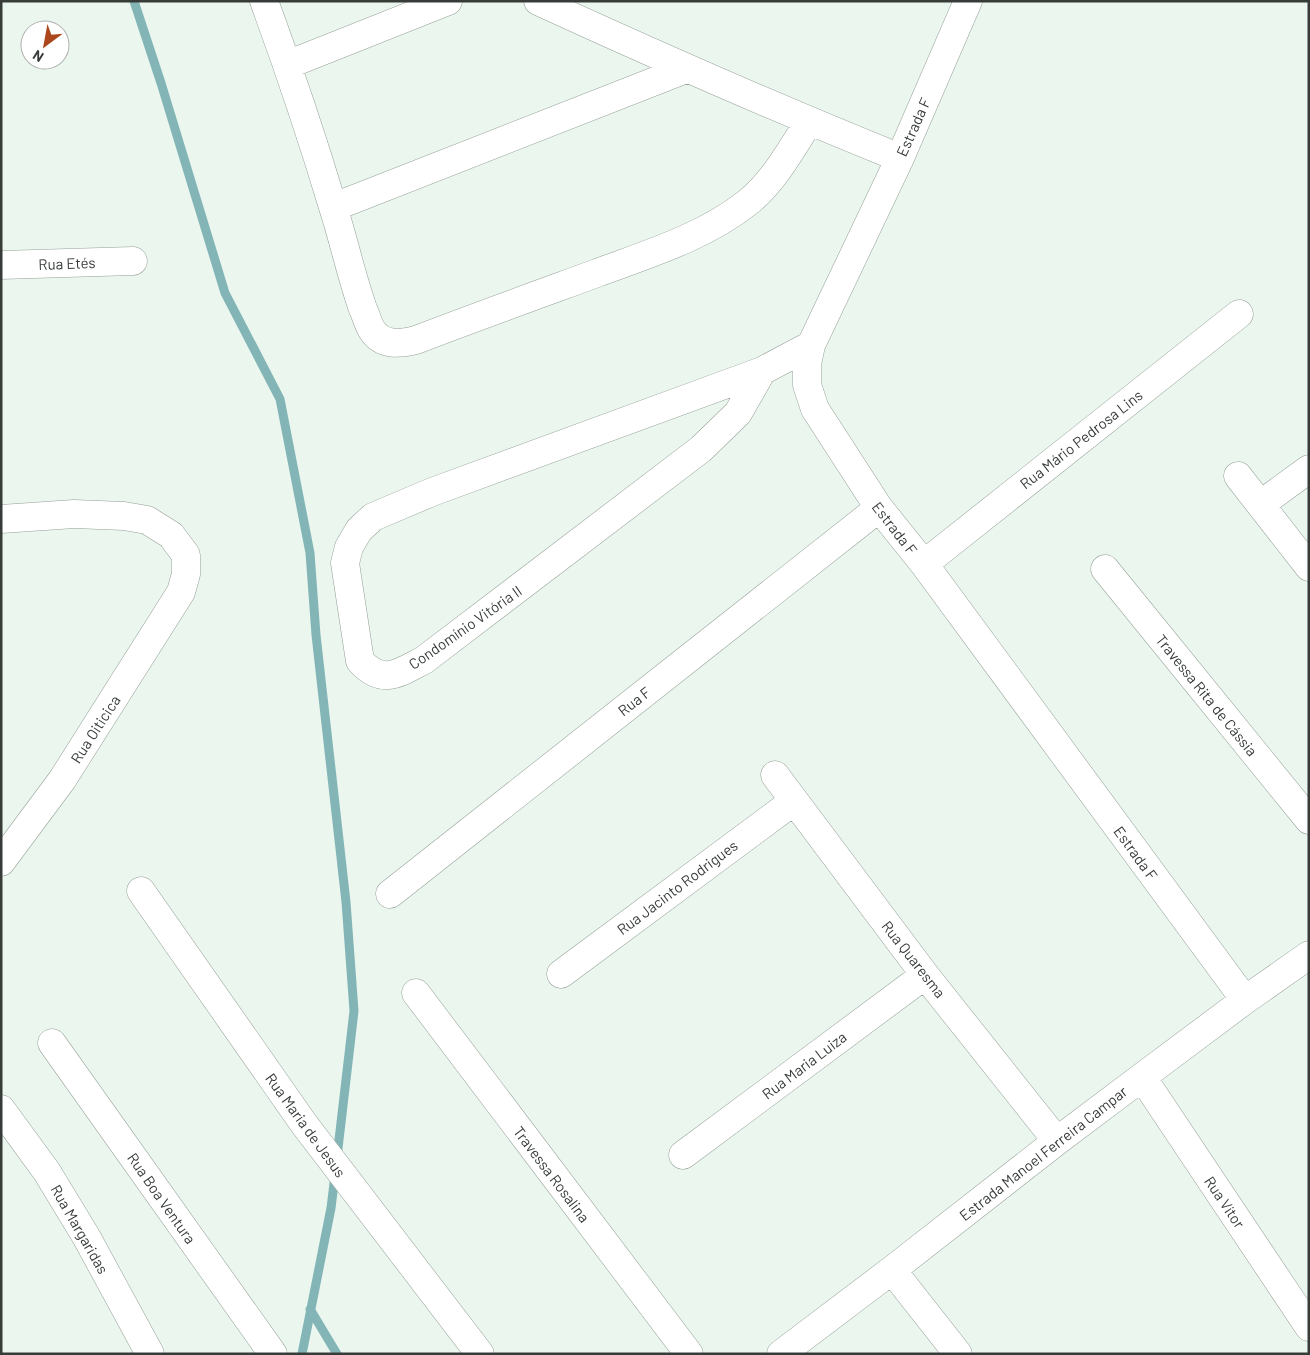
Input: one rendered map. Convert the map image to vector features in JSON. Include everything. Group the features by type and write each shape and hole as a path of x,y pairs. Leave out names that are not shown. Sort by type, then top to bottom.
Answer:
{"street":[{"path":"264,1 334,207 354,285 372,330 380,338 390,343 416,340 660,250 700,232 727,217 748,202 765,186 809,122"},
{"path":"287,65 448,1"},
{"path":"538,1 686,69 809,122 900,158"},
{"name":"Estrada F","path":"968,1 900,158 811,345 807,364 807,385 815,409 879,508 924,564 1245,1000"},
{"path":"334,207 686,69"},
{"name":"Rua Etés","path":"1,265 133,261"},
{"name":"Rua Mário Pedrosa Lins","path":"924,564 1239,314"},
{"name":"Condomínio Vitória II","path":"762,372 738,413 701,448 424,660 404,671 380,676 369,671 360,661 345,563 349,547 354,538 359,530 373,517 432,492 762,372 811,345"},
{"path":"1261,504 1309,470"},
{"path":"1238,476 1309,567"},
{"name":"Rua F","path":"390,894 879,508"},
{"name":"Rua Oiticica","path":"1,519 74,514 124,516 147,520 171,535 186,555 186,574 181,592 62,780 1,862"},
{"name":"Travessa Rita de Cássia","path":"1105,569 1309,820"},
{"name":"Rua Quaresma","path":"774,775 925,975 1057,1141"},
{"name":"Rua Jacinto Rodrigues","path":"561,974 794,801"},
{"name":"Rua Maria de Jesus","path":"141,891 304,1124 480,1354"},
{"name":"Estrada Manoel Ferreira Campar","path":"781,1354 1057,1141 1245,1000 1309,956"},
{"name":"Rua Maria Luiza","path":"683,1155 925,975"},
{"name":"Travessa Rosalina","path":"416,993 689,1354"},
{"name":"Rua Boa Ventura","path":"52,1043 273,1354"},
{"name":"Rua Vítor","path":"1142,1077 1309,1327"},
{"name":"Rua Margaridas","path":"1,1109 47,1172 87,1238 150,1354"},
{"path":"892,1270 958,1354"}],"waterway":[{"path":"134,1 225,293 280,399 310,553 316,635 346,902 354,1011 337,1157"},
{"path":"302,1354 331,1208 335,1175"},
{"path":"310,1309 337,1354"}]}
